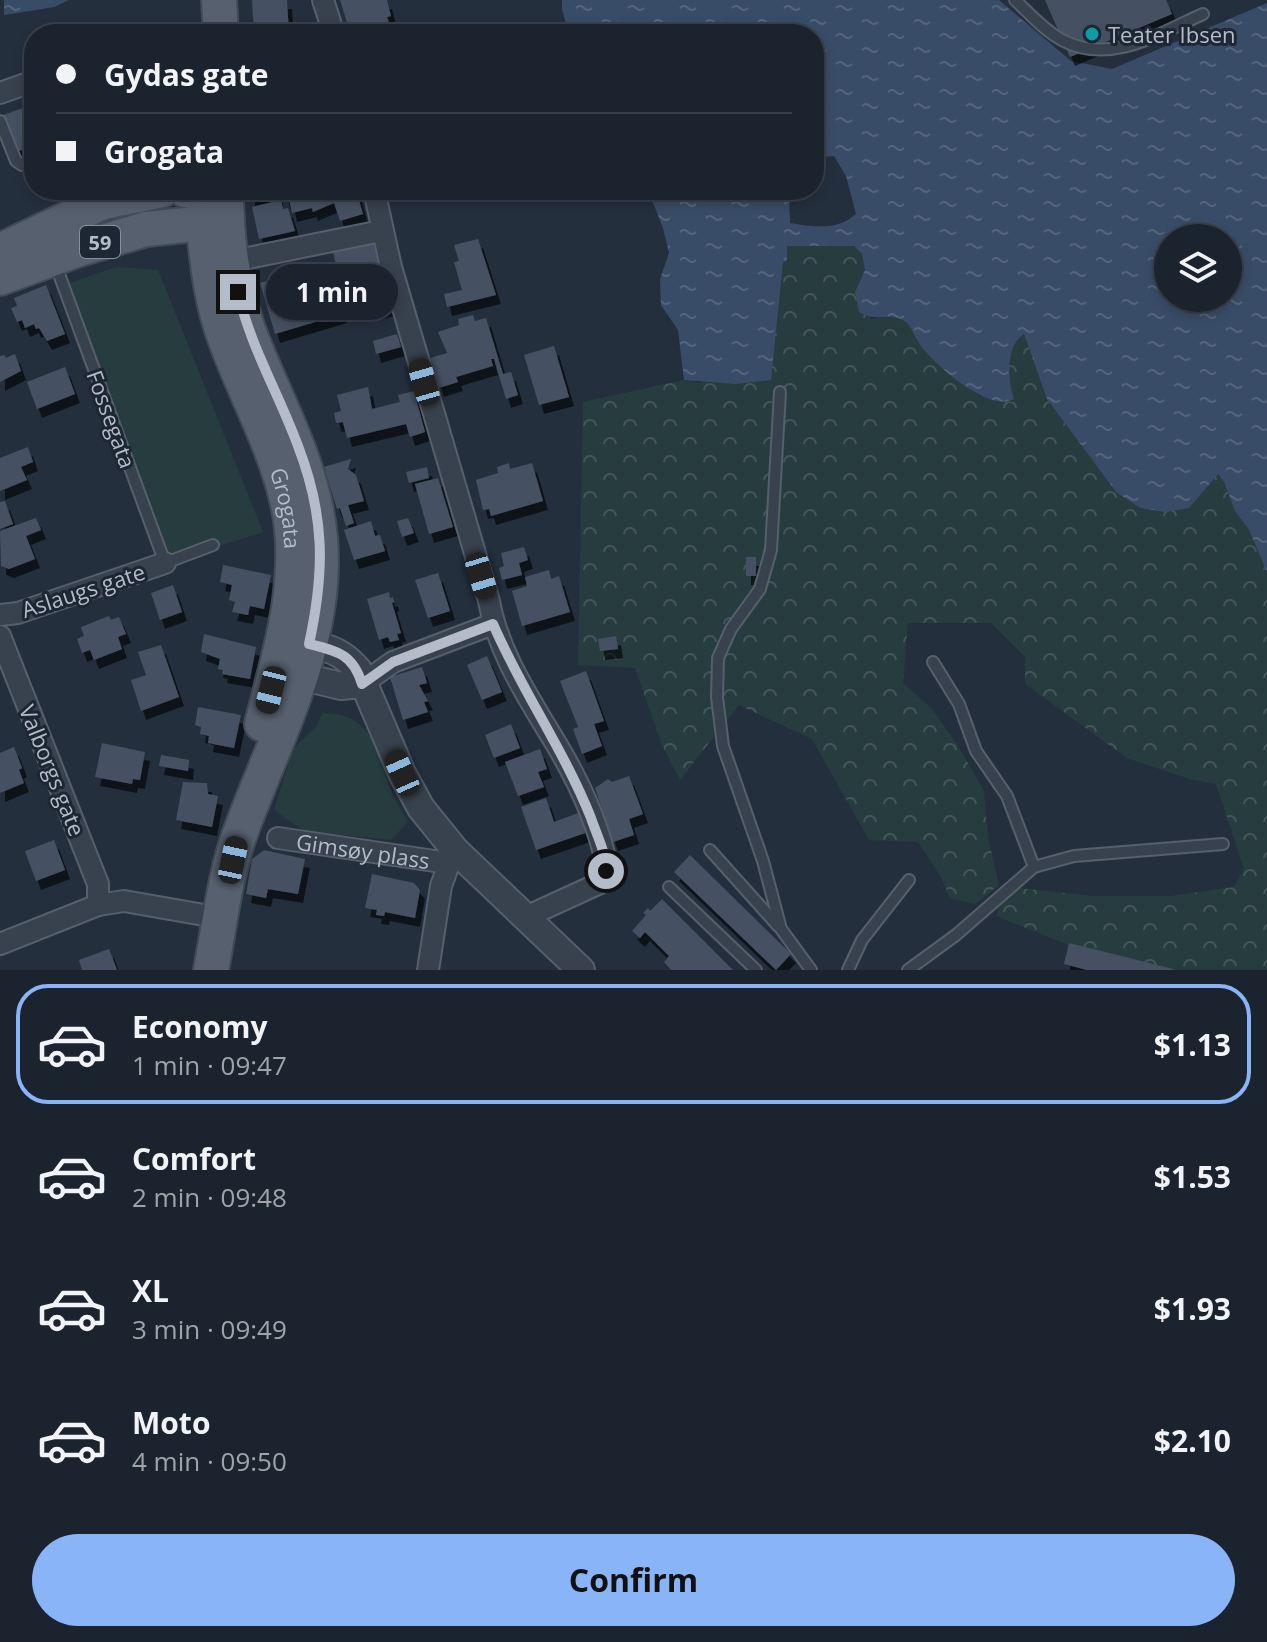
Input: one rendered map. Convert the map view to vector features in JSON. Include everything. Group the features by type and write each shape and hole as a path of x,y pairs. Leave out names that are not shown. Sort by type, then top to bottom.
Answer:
{"main road":[{"name":"59","path":"0,251 102,200"},
{"name":"59","path":"0,278 146,229 208,200"},
{"name":"Grogata","path":"208,200 211,286 223,335 274,459 289,510 293,536 296,657 247,781 242,828 211,970"}],"street":[{"path":"323,0 331,24"},
{"path":"0,93 24,85"},
{"path":"376,200 381,231 489,601 493,624 512,670 573,775 606,862 606,871 600,883 528,916"},
{"path":"248,258 381,231"},
{"name":"Aslaugs gate","path":"0,615 18,613 165,563"},
{"path":"296,657 341,686 362,684 393,662 493,624"},
{"name":"Valborgs gate","path":"0,636 98,884 98,905"},
{"name":"Gimsøy plass","path":"362,684 421,808 452,856"},
{"name":"Gimsøy plass","path":"278,838 452,856"},
{"path":"428,970 441,886 452,856 528,916 581,970"},
{"path":"0,944 98,905 124,901 221,918"}],"lane":[{"path":"1015,0 1063,41 1089,49 1133,46 1203,14"},
{"path":"0,121 16,161 24,164"},
{"name":"Fossegata","path":"59,274 165,563"},
{"path":"780,392 771,550 760,589 731,629 718,658 717,697 723,746 763,861 781,929"},
{"path":"165,563 213,545"},
{"path":"933,662 959,704 976,751 1007,796 1034,867"},
{"path":"908,970 965,928 1034,867 1074,856 1223,844"},
{"path":"710,850 781,929 811,970"},
{"path":"848,970 862,940 909,880"},
{"path":"669,887 756,970"}],"green space":[{"path":"786,246 854,246 862,254 865,270 855,292 871,319 895,316 909,323 919,344 979,396 1014,400 1009,374 1010,355 1013,346 1024,334 1047,399 1116,492 1140,508 1165,512 1217,474 1224,482 1235,511 1249,530 1267,572 1267,970 1147,970 1086,952 996,916 1009,887 1093,896 1171,896 1234,887 1244,869 1216,784 1190,779 1127,758 1025,684 1025,657 991,623 908,623 903,683 931,708 957,744 984,791 988,838 999,885 975,904 950,898 940,875 918,842 869,840 812,739 739,705 680,780 662,745 635,668 578,665 583,402 684,380 701,383 783,261 787,260"},
{"path":"117,267 158,270 263,532 165,563 70,283"},
{"path":"322,713 354,720 372,739 393,795 408,822 391,840 304,831 274,810 293,749 316,727"}],"water":[{"path":"4,0 69,0 54,7 4,15"},
{"path":"562,0 999,0 1071,61 1112,69 1267,3 1267,572 1249,530 1235,511 1218,474 1189,508 1165,512 1140,508 1116,492 1047,399 1024,334 1018,339 1011,355 1010,383 1014,399 1004,402 977,393 948,373 926,352 906,322 859,312 855,292 865,270 862,254 854,246 787,246 771,380 736,384 684,380 678,330 661,305 660,279 669,253 652,200 789,200 790,223 808,226 841,223 856,214 846,176 834,156 824,157 824,24 566,24"}],"building":[{"path":"252,0 287,0 288,24 253,24"},
{"path":"340,0 387,0 391,16 387,17 389,24 347,24"},
{"name":"Teater Ibsen","path":"1045,0 1166,0 1172,14 1070,57"},
{"path":"24,108 24,149 16,152 3,115"},
{"path":"281,200 283,209 288,208 295,231 259,239 252,207"},
{"path":"289,200 359,200 363,214 340,221 334,203 313,212 312,208 292,213"},
{"path":"478,239 496,295 447,307 444,294 462,290 454,262 459,261 454,245"},
{"path":"373,242 390,307 378,310 375,300 346,307 333,252"},
{"path":"294,273 302,299 334,289 342,314 275,334 260,283"},
{"path":"46,285 65,334 47,341 34,324 25,328 22,320 17,322 11,308 17,306 14,298"},
{"path":"473,315 475,321 486,318 503,374 511,372 518,395 506,399 494,359 491,359 493,366 456,377 458,382 439,388 430,358 447,353 438,332 459,325 458,319"},
{"path":"397,334 401,347 376,354 373,341"},
{"path":"554,346 569,397 539,405 524,355"},
{"path":"15,354 21,371 0,382 0,356 6,358"},
{"path":"65,367 75,394 37,409 27,382"},
{"path":"368,387 372,409 400,402 398,395 414,391 425,432 410,437 406,424 347,438 343,422 336,423 334,413 341,411 337,395"},
{"path":"28,447 33,462 21,467 27,480 0,491 0,458"},
{"path":"351,459 348,469 356,475 364,501 348,505 354,523 346,526 340,508 337,509 324,467"},
{"path":"509,463 510,469 532,463 543,501 491,516 489,509 483,510 476,480 498,473 497,467"},
{"path":"427,467 429,478 409,483 406,472"},
{"path":"438,478 453,527 429,534 415,484"},
{"path":"5,501 13,524 0,529 0,502"},
{"path":"36,518 41,530 26,536 35,559 9,569 1,566 0,531"},
{"path":"408,518 414,533 402,537 397,521"},
{"path":"371,521 375,536 380,535 385,551 354,560 344,530"},
{"path":"524,547 528,560 519,563 522,575 502,580 499,568 504,566 501,553"},
{"path":"746,557 756,557 756,576 746,576"},
{"path":"223,565 271,575 264,609 250,606 248,615 232,612 235,602 229,600 232,585 220,582"},
{"path":"549,570 551,579 559,576 570,612 522,626 512,591 527,586 525,577"},
{"path":"438,573 450,611 428,618 415,580"},
{"path":"173,585 182,612 160,620 151,593"},
{"path":"389,592 390,598 393,597 401,633 397,634 399,640 390,642 388,637 379,640 367,599"},
{"path":"109,616 111,620 119,617 126,634 118,637 122,649 94,660 90,650 82,653 77,639 84,636 81,627"},
{"path":"204,634 256,647 250,679 222,674 223,670 218,669 220,659 201,652"},
{"path":"616,636 618,649 600,651 598,639"},
{"path":"161,645 179,697 141,711 131,680 146,675 138,652"},
{"path":"487,656 502,692 482,700 467,665"},
{"path":"422,667 427,683 419,685 428,701 424,702 428,712 403,720 390,677"},
{"path":"586,671 604,721 594,724 602,746 582,754 573,729 578,727 560,681"},
{"path":"198,707 241,715 234,748 208,743 209,736 200,734 201,727 195,725"},
{"path":"511,724 520,748 494,758 485,735"},
{"path":"102,743 145,752 140,780 133,779 132,784 95,777"},
{"path":"14,747 24,783 0,793 0,753"},
{"path":"540,749 547,769 538,772 544,787 518,796 505,762"},
{"path":"161,755 189,760 188,771 159,766"},
{"path":"629,776 643,814 629,819 634,835 613,842 595,788 608,779 612,782"},
{"path":"183,782 207,783 208,794 218,796 212,827 176,820"},
{"path":"546,798 554,822 581,812 588,832 536,850 521,807"},
{"path":"54,840 65,870 36,881 25,851"},
{"path":"264,850 305,859 298,894 268,889 266,898 246,894 252,859"},
{"path":"690,855 791,954 776,970 674,872"},
{"path":"372,874 414,883 420,890 415,918 385,912 384,916 376,915 377,910 365,908"},
{"path":"662,899 733,970 671,970 664,962 669,956 645,932 640,938 632,931 646,915 643,913 648,908 650,911"},
{"path":"1069,943 1173,970 1087,970 1064,964"},
{"path":"109,949 117,970 82,970 79,960"}],"place":[{"name":"Teater Ibsen","path":"1092,34"}],"route":[{"path":"238,292 248,329 298,445 315,502 322,562 317,609 309,644 347,657 358,670 362,684 393,662 493,624 512,670 573,775 603,851 606,871"}]}
